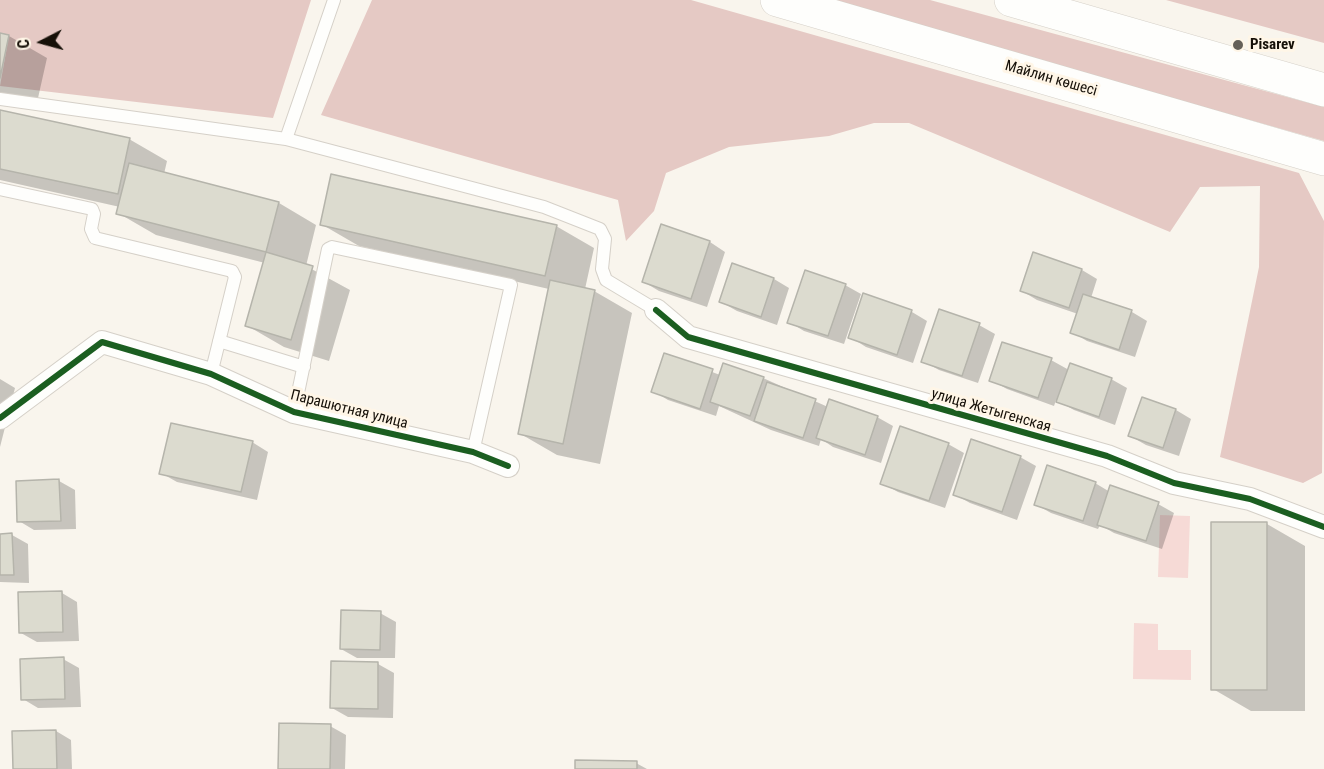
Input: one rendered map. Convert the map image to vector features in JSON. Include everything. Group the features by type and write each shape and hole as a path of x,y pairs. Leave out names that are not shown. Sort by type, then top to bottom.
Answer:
{"main road":[{"name":"Майлин көшесі","path":"777,0 1324,159"},
{"path":"1011,0 1324,90"}],"street":[{"name":"улица Жетыгенская","path":"656,310 688,337 1107,456 1174,483 1250,499 1324,527"},
{"name":"Парашютная улица","path":"0,418 102,342 211,374 294,412 473,452 508,466"}],"lane":[{"path":"286,139 334,0"},
{"path":"0,99 286,139 544,207 600,229 605,238 602,269 606,280 656,310"},
{"path":"0,189 92,209 94,214 91,229 95,238 232,271 235,277 211,374"},
{"path":"294,412 327,251 332,247 511,285 473,452"},
{"path":"219,341 304,366"}],"shaded area":[{"path":"0,0 311,0 273,118 0,86 9,35 0,33"},
{"path":"372,0 691,0 1299,173 1324,221 1322,473 1303,483 1220,457 1259,267 1260,186 1200,187 1170,232 909,123 874,123 829,136 729,147 666,173 654,211 626,241 618,200 321,115"},
{"path":"825,0 930,0 1324,107 1324,141"},
{"path":"1166,0 1324,0 1324,43"},
{"path":"1160,515 1190,516 1188,578 1158,577"},
{"path":"1134,623 1158,624 1158,650 1191,650 1191,680 1133,679"}],"building":[{"path":"0,33 9,35 0,78"},
{"path":"0,110 130,138 118,194 0,169"},
{"path":"129,163 279,202 266,252 116,214"},
{"path":"331,174 557,225 545,276 320,225"},
{"path":"661,224 710,241 691,299 642,282"},
{"path":"266,252 313,266 291,340 245,326"},
{"path":"1033,252 1082,269 1069,308 1020,291"},
{"path":"732,263 774,278 761,317 719,302"},
{"path":"805,270 846,284 828,336 787,323"},
{"path":"550,280 595,290 563,444 518,434"},
{"path":"863,293 912,310 897,355 848,338"},
{"path":"1083,294 1132,310 1119,350 1070,333"},
{"path":"939,309 980,323 962,376 921,362"},
{"path":"1002,342 1052,358 1038,398 989,381"},
{"path":"664,353 713,369 700,409 651,392"},
{"path":"723,363 764,377 750,416 710,402"},
{"path":"1070,363 1112,378 1099,417 1056,402"},
{"path":"767,382 816,399 803,438 754,421"},
{"path":"1142,397 1176,409 1163,448 1128,436"},
{"path":"829,399 878,416 865,455 816,438"},
{"path":"171,423 253,441 241,492 159,474"},
{"path":"900,426 949,443 929,501 880,484"},
{"path":"971,439 1021,456 1002,512 953,495"},
{"path":"1047,465 1096,482 1083,521 1034,505"},
{"path":"59,479 61,521 17,522 16,481"},
{"path":"1110,485 1159,502 1146,541 1097,525"},
{"path":"1211,522 1267,522 1267,690 1211,690"},
{"path":"12,533 14,575 0,575 0,534"},
{"path":"62,591 63,632 19,633 18,592"},
{"path":"341,610 381,611 380,650 340,649"},
{"path":"64,657 65,699 21,700 20,659"},
{"path":"331,661 378,662 378,709 330,708"},
{"path":"279,723 331,724 330,769 278,769"},
{"path":"56,730 57,769 13,769 12,731"},
{"path":"575,760 637,761 637,769 575,769"}],"cycle path":[{"path":"656,310 688,337 1107,456 1174,483 1250,499 1324,527"},
{"path":"0,418 102,342 211,374 294,412 473,452 508,466"}],"place":[{"name":"Pisarev","path":"1238,45"}]}
